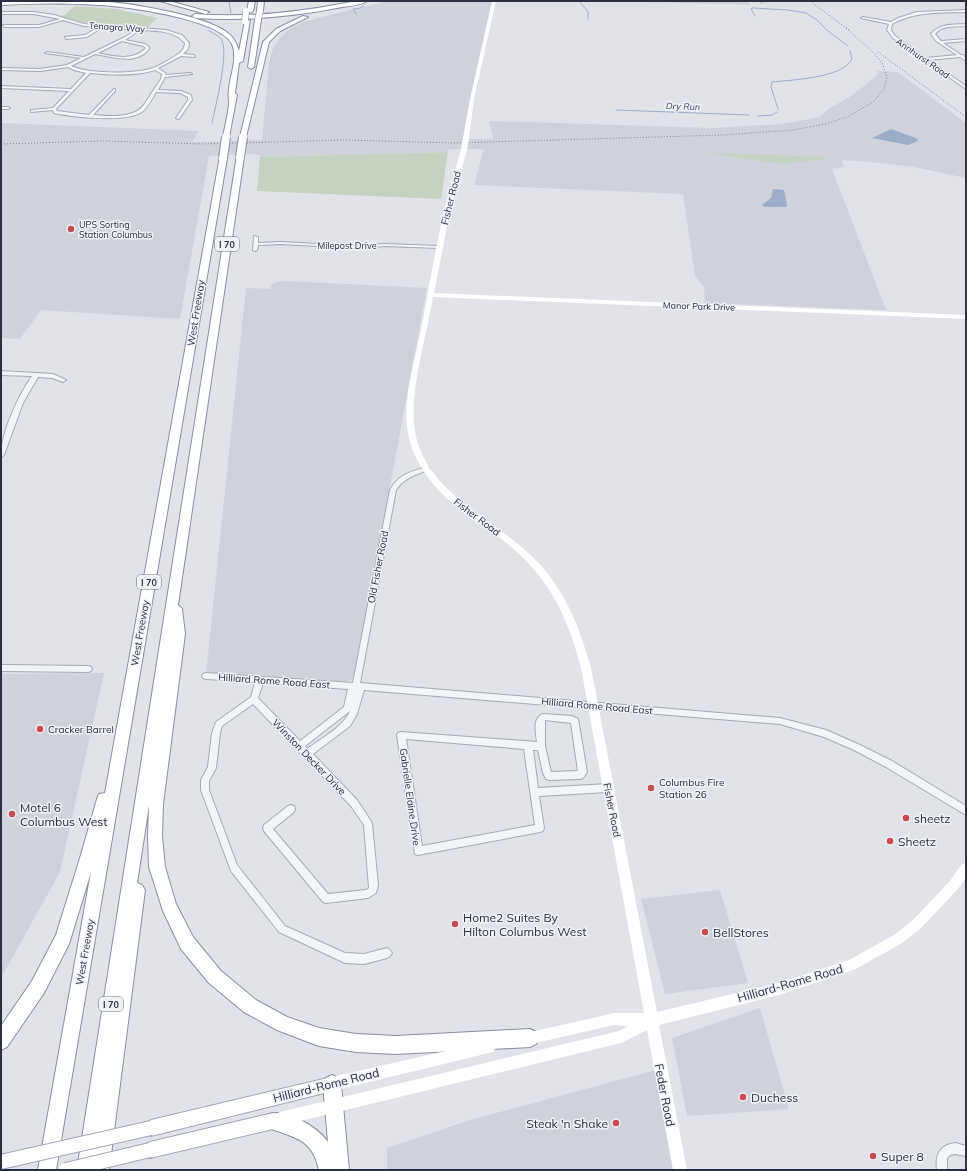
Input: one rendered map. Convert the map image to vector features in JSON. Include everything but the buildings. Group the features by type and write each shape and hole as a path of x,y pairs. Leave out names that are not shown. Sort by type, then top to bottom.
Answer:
{"highway":[{"path":"1,2 5,1"},
{"path":"45,2 59,1"},
{"path":"163,1 211,13 243,15 291,11 323,2"},
{"path":"248,1 248,11"},
{"path":"248,11 252,1"},
{"name":"West Freeway","path":"86,1170 261,20 262,1"},
{"path":"262,11 266,1"},
{"path":"150,3 164,10 181,14 241,17 302,13 364,1"},
{"path":"252,78 268,37 278,30 307,16 368,1"},
{"path":"1,2 90,2 189,19 216,28 232,40 236,51 231,94 232,103"},
{"name":"West Freeway","path":"47,1170 222,158 246,32 248,11"},
{"path":"1,1041 38,987 63,938 99,820 192,315 199,291"},
{"path":"174,595 179,634 156,804 157,867 169,906 187,943 214,977 250,1006 283,1024 319,1037 356,1043 396,1045 530,1038"},
{"path":"100,1170 139,873 136,838"},
{"path":"38,1170 64,1070"},
{"path":"332,1084 340,1170"},
{"path":"273,1121 298,1128 311,1135 320,1145 327,1160 328,1170"}],"main road":[{"name":"Fisher Road","path":"494,1 472,99 464,150 439,247 410,411 411,429 414,444 428,469 440,486 453,499 522,551 552,585 574,625 586,668 652,1020"},
{"name":"Manor Park Drive","path":"431,295 966,317"},
{"name":"Hilliard-Rome Road","path":"66,1170 621,1037 652,1020 779,989 830,973 852,965 898,940 916,925 953,886 966,868"},
{"name":"Hilliard-Rome Road","path":"1,1162 614,1019 652,1020"},
{"name":"Feder Road","path":"652,1020 680,1170"}],"street":[{"path":"864,18 891,23 902,17 915,14 966,11"},
{"name":"Tenagra Way","path":"1,13 34,13 102,27 166,31 181,36 187,43 186,49 180,55"},
{"path":"4,26 39,26 63,19"},
{"name":"Annhurst Road","path":"891,23 889,28 892,35 966,88"},
{"path":"966,25 943,28 935,31 934,36 966,60"},
{"path":"66,38 86,36 102,27"},
{"path":"1,69 40,70 68,66 122,40 139,29"},
{"path":"96,53 124,58 142,53 148,49 147,46 122,40"},
{"path":"940,42 966,40"},
{"path":"48,53 85,58"},
{"path":"68,66 75,70 90,72 132,73 155,68 180,55 194,56"},
{"path":"926,59 966,56"},
{"path":"155,68 162,72 164,76"},
{"path":"32,111 54,109 90,72"},
{"path":"164,76 190,74"},
{"path":"54,109 55,112 59,114 123,116 137,113 143,109 164,76"},
{"path":"1,87 71,90"},
{"path":"91,115 114,90"},
{"path":"155,91 181,92 190,96 190,100 178,118"},
{"path":"1,108 8,108"},
{"name":"Milepost Drive","path":"256,238 255,247 281,244 354,247 385,245 439,247"},
{"path":"1,373 53,376 63,380"},
{"path":"1,455 20,401 36,375"},
{"name":"Old Fisher Road","path":"357,686 393,490 398,482 404,477 428,469"},
{"path":"1,668 88,669"},
{"name":"Hilliard Rome Road East","path":"206,676 357,686 780,721 840,739 869,752 966,811"},
{"path":"260,680 254,699 220,724 216,733 212,768 205,780 205,790 234,868 282,929 345,958 364,959 387,953"},
{"path":"299,746 347,709 357,686"},
{"path":"307,754 346,724 353,714 357,686"},
{"name":"Winston Decker Drive","path":"254,699 354,803 368,824 374,885 373,890 368,894 326,899 267,828 291,809"},
{"path":"543,716 572,719 575,721 583,772 580,775 549,776 541,746 540,720 543,716"},
{"name":"Gabrielle Elaine Drive","path":"528,746 536,792 540,828 418,851 401,735 541,746"},
{"path":"536,792 608,788"},
{"path":"942,1170 940,1164 942,1155 947,1149 955,1147 966,1151"}],"shaded area":[{"path":"387,1 494,1 484,42 466,139 493,139 489,121 712,128 782,124 820,117 828,109 848,98 867,84 878,74 877,71 898,72 966,123 966,178 914,167 842,160 844,167 832,169 886,310 705,303 704,287 695,276 683,194 474,185 484,149 449,149 448,152 260,157 260,155 249,154 209,156 180,319 41,310 20,339 1,338 1,123 199,131 192,142 262,140 269,63 273,48 278,40 288,30 303,22"},
{"path":"619,1 748,1 750,5"},
{"path":"284,281 427,288 355,673 351,680 346,682 206,674 246,288 270,289 273,283"},
{"path":"104,673 60,872 1,978 1,674"},
{"path":"720,890 748,983 665,994 641,899"},
{"path":"760,1008 789,1109 687,1116 672,1038"},
{"path":"660,1069 680,1170 387,1170 387,1148 470,1120"}],"green space":[{"path":"74,6 117,9 157,18 147,28 85,23 60,16 65,15"},
{"path":"448,152 441,199 257,191 260,157"},
{"path":"713,153 826,157 827,159 781,164"}],"water":[{"path":"891,129 916,138 918,141 908,145 872,138"},
{"path":"773,189 784,190 787,205 786,207 764,207 762,205 771,198"}],"waterway":[{"path":"229,1 231,13"},
{"path":"580,2 588,12 588,19"},
{"path":"356,14 353,9 361,8 364,5"},
{"name":"Dry Run","path":"755,16 751,9 753,8 788,10 806,13 817,20 828,31 848,46"},
{"path":"208,30 221,39 224,55 221,80 212,123"},
{"name":"Dry Run","path":"778,109 771,87 772,82 803,79 828,74 847,65 852,59 850,51"},
{"name":"Dry Run","path":"616,110 749,115"},
{"name":"Dry Run","path":"758,116 772,115 777,112"}],"railway":[{"path":"810,1 849,30"},
{"path":"1,144 103,141 201,144 344,140 454,143 723,135 793,130 826,124 849,116 873,102 884,89 887,77 882,63 873,52 846,28"},
{"path":"878,52 966,117"}],"place":[{"name":"UPS Sorting Station Columbus","path":"71,229"},
{"name":"Cracker Barrel","path":"40,729"},
{"name":"Columbus Fire Station 26","path":"651,788"},
{"name":"Motel 6 Columbus West","path":"12,814"},
{"name":"sheetz","path":"906,818"},
{"name":"Sheetz","path":"890,841"},
{"name":"Home2 Suites By Hilton Columbus West","path":"455,924"},
{"name":"BellStores","path":"705,932"},
{"name":"Duchess","path":"743,1097"},
{"name":"Steak 'n Shake","path":"616,1123"},
{"name":"Super 8","path":"873,1156"}]}
